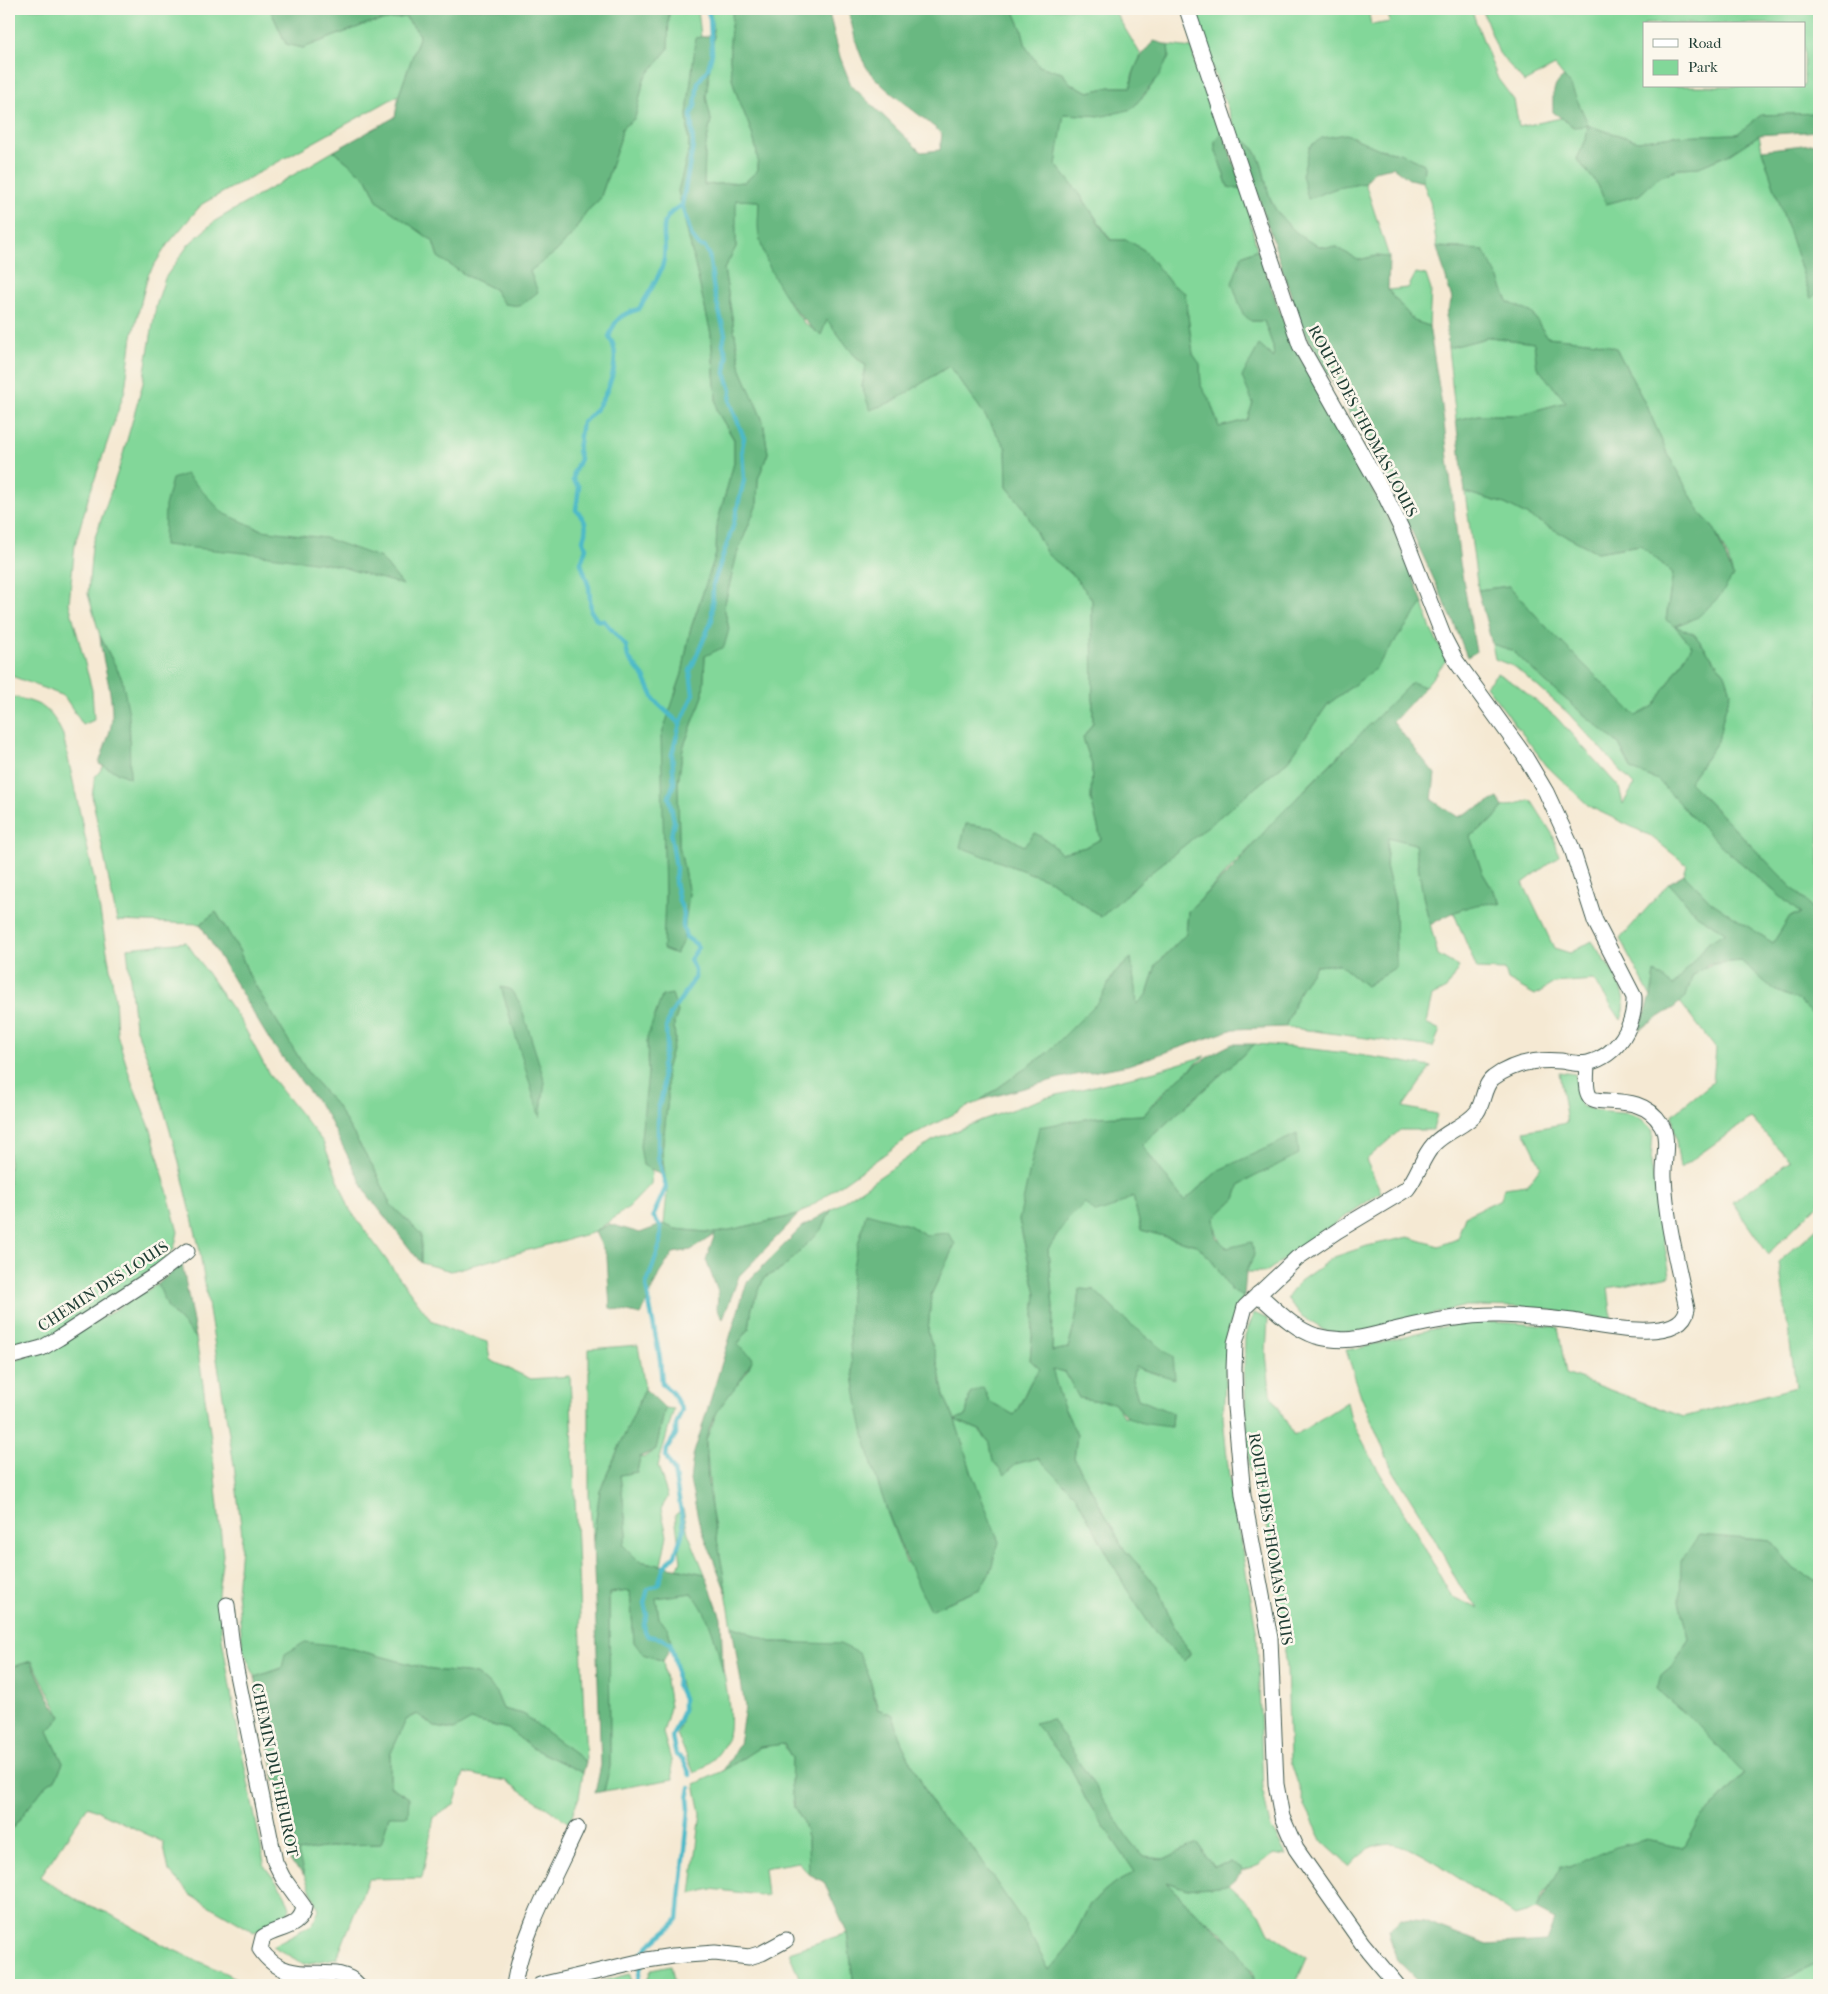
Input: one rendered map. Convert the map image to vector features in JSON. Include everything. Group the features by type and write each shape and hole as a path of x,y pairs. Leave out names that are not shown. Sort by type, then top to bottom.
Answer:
{"street":[{"name":"ROUTE DES THOMAS LOUIS","path":"1187,9 1300,345 1386,497 1401,528 1444,638 1456,661 1524,755 1546,792 1571,846 1595,921 1634,997 1635,1011 1623,1038 1611,1051 1587,1063 1536,1060 1521,1064 1491,1080 1479,1110 1473,1117 1436,1142 1428,1152 1414,1180 1407,1189 1337,1231 1298,1258 1245,1307 1239,1323 1235,1352 1235,1407 1243,1495 1270,1638 1276,1784 1282,1817 1296,1849 1362,1943 1396,1985"},
{"path":"1258,1294 1297,1326 1315,1336 1338,1340 1358,1340 1398,1329 1467,1316 1531,1317 1618,1330 1666,1327 1679,1323 1685,1317 1686,1309 1668,1226 1664,1176 1665,1136 1662,1125 1635,1104 1623,1101 1596,1101 1590,1098 1587,1092 1587,1063"},
{"name":"CHEMIN DES LOUIS","path":"9,1357 42,1348 59,1338 159,1273 187,1251"},
{"name":"CHEMIN DU THEUROT","path":"227,1605 233,1655 276,1862 283,1878 304,1907 303,1914 298,1921 263,1937 260,1949 266,1958 277,1966 292,1972 308,1975 343,1975 351,1978 358,1985"},
{"path":"514,1985 528,1936 577,1828"},
{"path":"540,1985 641,1961 695,1953 748,1956 762,1953 786,1940"}],"green space":[{"path":"9,9 270,9 286,44 303,48 369,23 405,17 420,35 399,95 202,204 167,245 148,275 132,337 125,390 88,499 75,544 69,603 92,690 94,720 83,725 64,696 9,675"},
{"path":"270,9 669,9 668,49 644,79 635,118 622,128 620,140 600,199 586,212 574,232 557,251 530,271 538,292 520,306 504,304 494,289 467,276 438,257 433,241 378,202 367,179 334,151 395,117 399,95 420,35 406,17 369,23 303,48 286,44"},
{"path":"669,9 698,9 701,37 696,38 687,114 689,149 678,191 711,334 717,411 734,440 734,463 717,524 716,554 690,631 682,674 675,694 664,838 664,949 689,894 679,845 678,783 683,748 703,696 705,656 729,629 724,607 737,554 757,504 758,479 768,453 763,421 741,370 724,269 736,247 735,200 759,201 759,235 789,303 804,323 821,335 827,319 854,355 866,366 862,387 894,401 949,366 978,405 1006,448 1007,487 1024,508 1047,554 1074,576 1092,599 1093,723 1083,738 1092,765 1091,799 1101,839 1086,847 1061,853 1048,841 1024,846 993,828 966,824 961,847 1051,881 1101,917 1143,879 1289,760 1328,704 1374,670 1423,603 1431,630 1447,659 1425,687 1412,683 1312,782 1188,911 1186,934 1156,965 1147,995 1137,1005 1131,958 1114,974 1099,1001 1047,1053 981,1100 909,1137 798,1215 716,1233 675,1229 664,1224 667,1193 662,1151 668,1098 666,1069 675,1040 674,1023 678,1012 647,1038 648,1073 643,1165 652,1170 651,1184 629,1207 595,1232 451,1271 421,1263 421,1234 390,1204 375,1170 336,1105 308,1073 249,975 239,950 216,912 200,924 117,921 92,796 95,777 104,766 130,778 122,679 100,636 88,594 92,546 120,465 143,383 156,306 165,278 189,244 215,221 334,151 367,179 378,202 433,241 438,257 467,276 494,289 504,304 530,271 557,251 574,232 586,212 600,199 620,140 622,128 635,118 644,79 668,49"},
{"path":"710,9 733,9 730,39 732,80 754,139 758,160 758,171 745,182 704,185 705,150 711,120 706,97 714,35"},
{"path":"733,9 828,9 840,57 851,85 921,152 940,150 942,134 884,87 869,71 858,49 848,9 1013,9 1022,30 1026,47 1039,66 1062,73 1071,84 1089,92 1110,87 1131,87 1135,68 1149,46 1154,41 1168,45 1169,57 1159,76 1132,109 1104,116 1064,114 1056,165 1079,193 1110,240 1127,240 1144,250 1172,285 1185,293 1193,354 1200,364 1201,386 1210,401 1219,427 1247,420 1253,403 1242,377 1259,345 1274,358 1273,346 1264,321 1251,321 1243,314 1232,283 1242,256 1257,249 1288,333 1319,394 1391,523 1423,603 1374,670 1328,704 1289,760 1143,879 1101,917 1051,881 960,847 966,824 993,828 1024,846 1035,833 1048,841 1061,853 1086,847 1101,839 1091,799 1092,765 1083,738 1093,723 1092,599 1074,576 1047,554 1024,508 1007,487 1006,448 978,405 949,366 894,401 870,410 862,387 866,365 854,355 827,320 821,335 790,304 774,277 762,249 758,231 759,201 736,200 736,247 724,269 741,370 763,421 768,453 758,479 757,504 737,554 724,607 729,629 724,647 705,656 703,696 683,748 678,783 679,845 689,894 683,941 676,954 663,949 665,895 661,737 682,674 690,631 716,554 717,524 734,463 734,439 717,411 711,334 678,191 689,149 687,114 696,38 714,35 706,97 711,120 705,150 704,185 745,182 758,170 754,139 732,80 730,39"},
{"path":"1013,9 1113,9 1141,55 1132,76 1131,87 1110,87 1089,92 1071,84 1062,73 1039,66 1026,47 1022,30"},
{"path":"1195,9 1368,9 1371,25 1390,22 1387,10 1390,9 1471,9 1498,79 1514,100 1519,127 1561,118 1574,127 1571,86 1555,66 1524,82 1499,53 1482,9 1819,9 1819,113 1761,115 1738,134 1672,136 1638,141 1589,126 1586,140 1577,159 1598,185 1606,204 1639,195 1659,177 1681,168 1699,167 1730,154 1759,135 1762,150 1811,298 1819,291 1819,915 1689,782 1718,741 1731,692 1725,674 1694,634 1676,627 1692,646 1654,706 1636,717 1550,631 1509,586 1478,590 1465,492 1505,504 1597,552 1640,545 1673,573 1666,620 1733,576 1728,558 1715,530 1701,514 1667,453 1649,411 1616,348 1597,342 1547,337 1532,313 1508,302 1499,279 1464,248 1437,247 1430,201 1423,182 1424,164 1400,153 1379,149 1346,134 1308,198 1337,188 1365,183 1389,257 1376,256 1358,260 1336,247 1328,248 1311,242 1287,224 1271,201 1260,160 1255,151 1238,136 1205,49"},
{"path":"1168,45 1192,48 1196,68 1223,132 1215,140 1215,148 1228,187 1243,190 1257,249 1242,256 1251,321 1264,321 1273,346 1274,359 1259,345 1253,403 1247,420 1219,427 1210,401 1201,386 1200,365 1193,354 1185,293 1172,285 1144,250 1127,240 1111,240 1079,193 1056,165 1063,114 1104,116 1143,97 1159,76 1169,57"},
{"path":"1564,77 1571,86 1589,126 1638,141 1672,136 1737,134 1761,115 1819,113 1819,131 1759,135 1730,154 1699,167 1681,168 1659,177 1639,195 1606,204 1598,185 1577,159 1586,140 1588,126 1574,127 1553,112 1555,88"},
{"path":"1223,132 1243,190 1228,187 1215,148 1215,140"},
{"path":"1346,134 1379,149 1400,153 1424,164 1423,182 1409,179 1393,167 1374,171 1365,183 1337,188 1308,199 1302,175 1310,146 1322,138"},
{"path":"1238,136 1255,151 1260,160 1271,201 1287,224 1311,242 1328,248 1336,247 1358,260 1376,256 1389,257 1388,290 1414,321 1429,326 1442,406 1460,563 1476,652 1467,657 1454,623 1400,506 1301,325"},
{"path":"1819,143 1819,291 1811,299 1762,150"},
{"path":"1437,247 1483,250 1499,279 1508,302 1532,313 1547,337 1597,342 1616,348 1649,411 1667,453 1701,514 1715,530 1733,576 1720,596 1698,617 1675,626 1666,620 1673,573 1640,545 1597,552 1505,504 1465,492 1456,420 1479,415 1518,415 1566,402 1537,367 1534,343 1490,337 1448,348 1446,316 1452,299"},
{"path":"1416,273 1426,275 1431,290 1429,326 1414,321 1388,290 1408,288"},
{"path":"1490,337 1534,343 1537,367 1566,402 1518,415 1479,415 1456,420 1448,348"},
{"path":"186,474 223,513 262,530 325,538 381,558 403,585 335,565 255,554 164,545 165,506 172,479"},
{"path":"1509,586 1550,631 1636,716 1654,706 1692,646 1675,626 1694,634 1725,674 1731,692 1718,741 1689,782 1819,915 1819,1021 1798,1000 1774,990 1741,961 1708,964 1692,977 1686,997 1672,1009 1639,1030 1651,997 1655,972 1673,986 1708,943 1725,932 1697,915 1669,883 1684,874 1711,902 1773,943 1790,916 1801,914 1727,851 1687,812 1658,780 1632,770 1619,744 1543,680 1512,650 1492,644 1478,590"},
{"path":"100,636 122,679 129,714 130,778 99,764 109,736 112,719 111,698"},
{"path":"1492,644 1512,650 1543,680 1619,744 1632,770 1658,779 1687,812 1727,851 1801,914 1790,916 1773,943 1711,902 1684,874 1687,865 1649,835 1590,807 1547,766 1486,686 1497,673 1515,684 1556,717 1619,787 1623,804 1634,785 1568,713 1515,667 1495,659"},
{"path":"1412,682 1425,687 1393,722 1435,774 1432,800 1458,817 1498,798 1503,807 1493,820 1470,836 1482,872 1501,904 1482,904 1464,908 1430,925 1423,896 1415,844 1388,837 1386,866 1395,902 1396,967 1366,986 1339,964 1316,966 1301,988 1285,1027 1234,1029 1128,1065 1060,1078 981,1100 1047,1053 1099,1001 1114,974 1131,958 1137,1004 1147,995 1156,965 1186,934 1188,911 1234,867 1272,823"},
{"path":"9,696 29,701 48,711 63,735 95,883 115,997 117,1034 131,1080 151,1130 178,1232 174,1249 157,1266 53,1335 25,1346 9,1346"},
{"path":"1531,800 1553,835 1559,856 1523,883 1554,948 1570,953 1592,941 1621,989 1624,1010 1621,1020 1594,980 1554,983 1535,995 1508,980 1505,970 1477,969 1453,911 1486,902 1501,903 1482,872 1470,836 1493,820 1503,807"},
{"path":"1388,837 1415,844 1423,896 1438,955 1459,967 1446,989 1432,996 1426,1023 1440,1030 1433,1047 1285,1027 1301,988 1316,966 1339,964 1366,986 1396,967 1395,902 1386,866"},
{"path":"1669,883 1697,915 1726,932 1708,943 1673,987 1655,973 1651,997 1620,939"},
{"path":"216,912 239,950 249,975 308,1073 336,1105 375,1170 390,1204 421,1234 421,1263 367,1194 327,1115 270,1041 200,924"},
{"path":"186,942 242,1023 270,1076 323,1142 350,1210 431,1320 455,1332 487,1342 490,1360 531,1379 570,1376 586,1762 523,1714 503,1709 495,1690 476,1674 432,1670 342,1646 255,1677 243,1649 237,1592 242,1535 234,1465 199,1247 179,1162 153,1072 135,1027 127,948"},
{"path":"1741,961 1774,990 1798,1000 1819,1021 1819,1203 1768,1254 1732,1202 1790,1161 1751,1118 1680,1168 1672,1115 1713,1082 1716,1049 1680,1002 1692,978 1702,969 1714,964"},
{"path":"501,987 510,989 520,1003 545,1082 540,1118"},
{"path":"672,994 678,1012 674,1023 675,1040 666,1070 668,1098 662,1151 664,1176 643,1165 640,1146 648,1073 647,1038 662,996"},
{"path":"1232,1044 1255,1044 1142,1145 1184,1201 1219,1170 1297,1134 1299,1154 1240,1184 1235,1199 1214,1218 1216,1237 1227,1248 1252,1242 1254,1255 1246,1272 1244,1296 1231,1290 1211,1259 1197,1245 1141,1230 1133,1196 1114,1207 1096,1213 1085,1203 1066,1222 1048,1249 1053,1307 1052,1351 1068,1348 1076,1318 1079,1289 1094,1290 1123,1318 1173,1357 1175,1379 1135,1367 1132,1379 1138,1399 1172,1413 1171,1427 1146,1424 1133,1420 1114,1403 1079,1398 1065,1372 1052,1369 1062,1403 1077,1435 1074,1458 1124,1549 1157,1586 1171,1621 1190,1654 1184,1661 1156,1634 1126,1588 1076,1496 1038,1458 1015,1464 1005,1475 993,1461 990,1443 980,1430 955,1420 966,1415 970,1393 983,1387 989,1401 1014,1415 1032,1380 1040,1369 1030,1360 1036,1294 1019,1220 1039,1127 1096,1117 1144,1115 1173,1083 1207,1058"},
{"path":"1255,1044 1344,1053 1431,1067 1403,1107 1437,1114 1433,1130 1400,1130 1366,1160 1381,1192 1266,1272 1246,1272 1254,1255 1225,1246 1218,1236 1214,1218 1235,1199 1240,1184 1298,1154 1297,1135 1219,1170 1184,1201 1142,1145"},
{"path":"1205,1056 1160,1095 1144,1115 1096,1117 1019,1220 1036,1294 1030,1360 1040,1369 1032,1380 1014,1415 989,1401 983,1387 970,1393 966,1415 955,1420 979,1430 990,1443 993,1461 1005,1474 1015,1464 1038,1458 1076,1496 1126,1588 1156,1634 1184,1661 1190,1654 1171,1621 1157,1586 1124,1549 1074,1458 1077,1435 1062,1403 1051,1369 1065,1372 1079,1398 1114,1403 1123,1416 1171,1427 1172,1413 1138,1399 1132,1378 1135,1367 1159,1375 1123,1318 1094,1290 1079,1289 1076,1318 1068,1348 1052,1351 1053,1307 1048,1249 1066,1222 1085,1203 1114,1207 1133,1196 1141,1230 1196,1245 1211,1259 1231,1290 1244,1296 1228,1329 1223,1417 1229,1476 1257,1634 1263,1791 1270,1826 1287,1856 1273,1854 1259,1865 1244,1871 1231,1862 1213,1867 1197,1843 1164,1859 1143,1857 1070,1767 1085,1798 1135,1872 1114,1884 1090,1904 1069,1946 1049,1970 1022,1920 969,1843 937,1813 902,1744 893,1715 878,1709 869,1676 795,1642 771,1642 732,1626 711,1507 706,1440 719,1407 747,1372 753,1358 737,1345 749,1329 752,1307 764,1278 782,1269 822,1229 831,1210 932,1141 982,1120 1045,1098 1155,1071","holes":["909,1225 926,1236 955,1244 931,1295 928,1333 936,1356 944,1396 955,1420 972,1474 980,1589 950,1602 906,1562 887,1512 855,1389 850,1342 852,1272"]},
{"path":"1559,1072 1575,1074 1581,1106 1601,1111 1633,1115 1642,1120 1653,1131 1651,1163 1670,1276 1608,1288 1612,1320 1529,1307 1466,1306 1356,1333 1325,1331 1300,1315 1287,1298 1300,1281 1334,1257 1367,1246 1408,1237 1439,1246 1457,1239 1465,1216 1501,1199 1504,1188 1527,1185 1541,1166 1524,1131 1567,1123"},
{"path":"831,1210 822,1229 782,1269 764,1278 752,1307 749,1329 737,1345 753,1358 720,1407 709,1428 706,1446 709,1496 726,1592 699,1522 690,1481 693,1456 747,1282 802,1227"},
{"path":"866,1213 909,1225 926,1235 948,1233 955,1244 931,1295 928,1333 936,1356 944,1396 955,1420 972,1474 999,1542 990,1572 980,1589 930,1610 895,1531 880,1489 867,1446 857,1402 851,1359 849,1315 852,1272"},
{"path":"798,1215 739,1276 723,1319 717,1309 718,1292 706,1260 715,1234 691,1250 673,1253 659,1274 641,1315 610,1308 607,1257 595,1232 609,1224 640,1233 664,1224 675,1229 716,1233"},
{"path":"1819,1226 1819,1583 1794,1569 1771,1541 1740,1538 1680,1601 1689,1638 1674,1665 1661,1676 1657,1690 1692,1719 1744,1773 1699,1821 1684,1848 1645,1840 1570,1867 1544,1892 1536,1910 1515,1916 1453,1874 1416,1852 1401,1846 1391,1843 1378,1845 1363,1853 1349,1866 1323,1842 1306,1808 1290,1760 1287,1667 1268,1529 1249,1469 1244,1369 1245,1336 1254,1313 1268,1319 1266,1353 1270,1392 1294,1436 1347,1402 1351,1419 1378,1470 1413,1527 1451,1596 1479,1609 1461,1588 1424,1520 1391,1467 1361,1396 1346,1350 1462,1324 1498,1322 1558,1327 1566,1374 1684,1417 1796,1387 1779,1262"},
{"path":"182,1263 196,1338 168,1308 158,1284"},
{"path":"158,1284 168,1308 196,1338 211,1438 223,1555 218,1593 222,1638 235,1717 265,1867 284,1892 290,1908 286,1919 254,1932 191,1895 169,1871 163,1842 88,1806 40,1877 80,1902 108,1913 167,1947 252,1985 9,1985 9,1833 46,1785 56,1778 63,1763 48,1731 61,1716 32,1661 9,1668 9,1363 55,1346"},
{"path":"638,1345 645,1389 600,1490 593,1541 589,1495 589,1349"},
{"path":"645,1389 665,1408 656,1449 640,1457 637,1472 620,1475 627,1533 623,1545 639,1561 705,1574 721,1618 723,1673 708,1621 692,1593 656,1598 659,1618 668,1629 672,1645 663,1661 643,1654 634,1642 630,1591 609,1593 610,1766 604,1791 595,1793 601,1765 593,1541 600,1490"},
{"path":"665,1408 674,1409 658,1466 668,1497 661,1509 667,1535 661,1565 639,1561 623,1545 627,1533 620,1475 637,1472 640,1457 643,1458 656,1449"},
{"path":"683,1509 688,1533 705,1574 677,1568 681,1561 675,1515"},
{"path":"1700,1535 1771,1541 1794,1569 1819,1583 1819,1963 1773,1985 1421,1985 1397,1961 1388,1930 1401,1919 1424,1921 1487,1945 1547,1941 1555,1920 1536,1910 1561,1866 1570,1867 1616,1847 1645,1840 1684,1848 1699,1821 1744,1774 1692,1719 1657,1690 1661,1676 1674,1665 1689,1638 1680,1601 1681,1561"},
{"path":"630,1591 634,1642 643,1654 663,1661 670,1707 663,1733 671,1760 673,1779 604,1791 610,1766 609,1593"},
{"path":"692,1593 704,1608 715,1638 724,1673 730,1723 726,1741 719,1753 694,1773 677,1734 685,1708 668,1629 659,1618 656,1597"},
{"path":"732,1626 771,1642 840,1644 859,1653 869,1676 877,1709 893,1715 902,1744 937,1813 969,1843 1022,1920 1049,1970 1069,1946 1090,1904 1114,1884 1135,1872 1085,1798 1070,1766 1034,1723 1052,1719 1129,1840 1143,1857 1164,1859 1197,1843 1213,1867 1231,1862 1244,1871 1229,1885 1187,1889 1166,1882 1191,1908 1234,1946 1247,1964 1255,1985 854,1985 847,1933 824,1882 809,1874 808,1840 802,1819 794,1808 791,1785 792,1758 784,1744 760,1747 723,1771 739,1744 745,1707"},
{"path":"305,1642 342,1646 432,1670 476,1674 495,1690 503,1709 523,1714 586,1762 583,1773 532,1748 508,1729 471,1720 454,1730 435,1727 417,1714 406,1720 390,1755 390,1786 409,1798 408,1816 389,1816 381,1844 343,1845 298,1852 304,1875 291,1862 255,1677 282,1668 285,1654"},
{"path":"31,1661 51,1702 61,1717 48,1731 63,1763 56,1778 46,1785 9,1833 9,1668"},
{"path":"418,1714 435,1727 453,1730 471,1720 508,1729 532,1748 583,1773 579,1797 569,1823 507,1781 464,1773 454,1805 434,1817 422,1878 368,1879 337,1958 304,1964 272,1946 313,1924 319,1909 304,1875 297,1852 343,1845 381,1844 389,1816 409,1798 390,1786 390,1755 406,1720"},
{"path":"783,1744 792,1758 791,1785 794,1808 802,1819 808,1840 809,1874 798,1862 764,1868 767,1896 711,1889 691,1894 701,1813 695,1784 723,1771 760,1747"},
{"path":"1165,1882 1187,1889 1229,1885 1260,1914 1269,1933 1307,1958 1295,1985 1255,1985 1253,1972 1223,1933 1199,1915"},
{"path":"847,1933 854,1985 802,1985 789,1952"},
{"path":"1819,1963 1819,1985 1773,1985"},
{"path":"671,1965 675,1985 646,1985 651,1969"},
{"path":"630,1974 631,1985 605,1985 603,1981"}],"waterway":[{"path":"690,1775 683,1759 676,1755 672,1737 683,1711 683,1698 677,1685 676,1665 670,1643 663,1639 648,1636 645,1632 644,1624 647,1615 644,1603 648,1589 658,1585 664,1567 675,1555 684,1528 674,1471 666,1457 667,1449 676,1434 676,1425 682,1410 672,1392 662,1384 660,1359 646,1286 660,1245 661,1227 653,1216 666,1187 658,1157 658,1109 663,1091 662,1066 667,1044 666,1028 670,1015 695,978 695,969 690,960 698,948 696,944 686,937 683,926 684,913 675,882 676,867 671,836 674,821 669,797 674,783 672,754 680,724 693,695 690,671 712,620 713,585 733,526 744,480 742,448 744,438 730,402 731,390 725,373 727,357 723,344 725,334 714,291 709,254 705,247 699,246 692,237 682,205 693,146 691,114 695,106 698,82 708,69 712,53 710,18 707,9"},
{"path":"680,724 655,701 644,677 628,657 626,646 604,621 597,620 591,611 589,587 581,563 586,548 583,540 586,527 584,520 576,510 579,487 573,480 574,472 580,459 578,450 582,422 597,407 610,383 615,358 614,346 609,337 611,331 623,315 639,309 652,288 662,267 664,257 664,225 672,211 682,205"},
{"path":"641,1957 648,1947 678,1919 690,1788"},
{"path":"637,1985 641,1965"}]}
